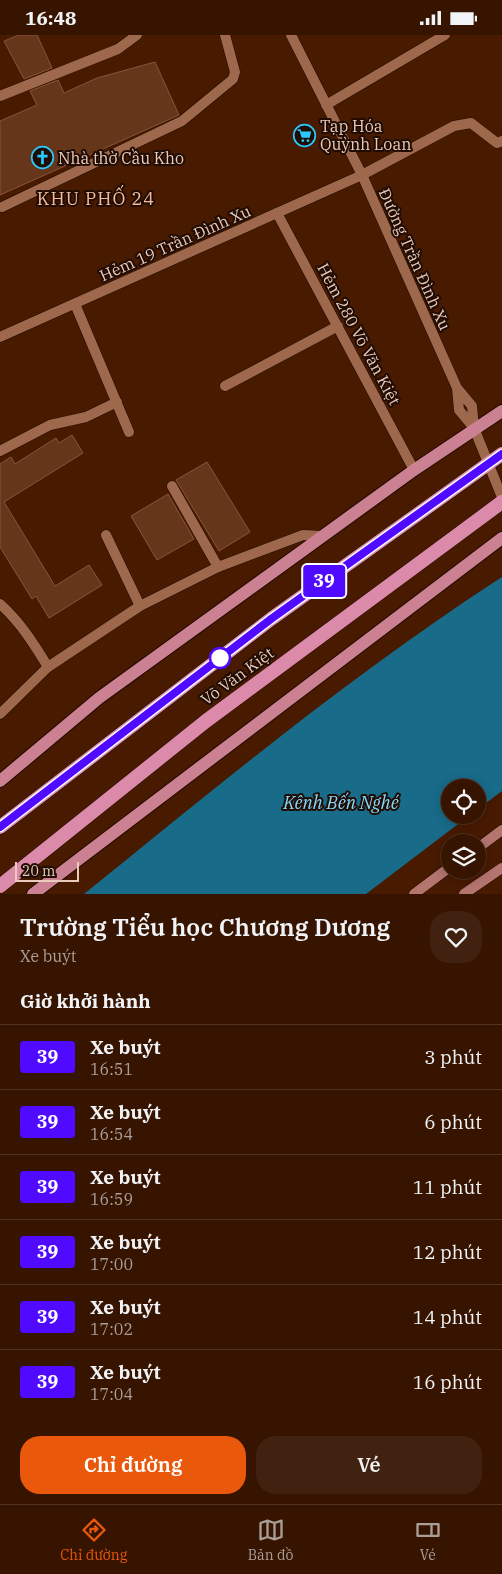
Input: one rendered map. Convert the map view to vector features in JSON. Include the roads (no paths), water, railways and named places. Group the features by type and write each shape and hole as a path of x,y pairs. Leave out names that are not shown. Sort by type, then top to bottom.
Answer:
{"highway":[{"name":"Võ Văn Kiệt","path":"0,827 271,619 502,454"},
{"name":"Võ Văn Kiệt","path":"0,886 206,721 502,503"}],"main road":[{"path":"0,781 99,698 414,470 502,411"},
{"path":"34,893 502,538"},
{"path":"486,841 502,830"},
{"path":"464,894 501,870"},
{"path":"414,894 441,874"}],"street":[{"path":"2,91 118,49 137,35"},
{"path":"2,207 182,121 233,79 236,72 225,35"},
{"name":"Đường Trần Ðình Xu","path":"291,35 362,175 457,388 459,410 474,428 502,497"},
{"path":"326,105 444,35"},
{"name":"Hẻm 19 Trần Ðình Xu","path":"0,337 362,175 454,126 470,123 497,143 502,141"},
{"name":"Hẻm 280 Võ Văn Kiệt","path":"277,213 414,470"},
{"path":"75,304 129,432"},
{"path":"225,386 338,326"},
{"path":"0,451 50,425 86,417 117,402"},
{"path":"172,486 218,567"},
{"path":"106,535 140,606"},
{"path":"0,714 48,667 140,606 218,567 303,535 323,537"},
{"path":"0,604 15,617 48,667"}],"water":[{"name":"Kênh Bến Nghé","path":"502,577 502,791 486,803 486,779 441,779 441,824 458,824 445,834 441,834 441,837 366,894 84,894 237,770 341,690 447,613"}],"place":[{"name":"Tạp Hóa Quỳnh Loan","path":"304,135"},
{"name":"Nhà thờ Cầu Kho","path":"42,158"}],"district":[{"name":"KHU PHỐ 24","path":"96,198"}]}
